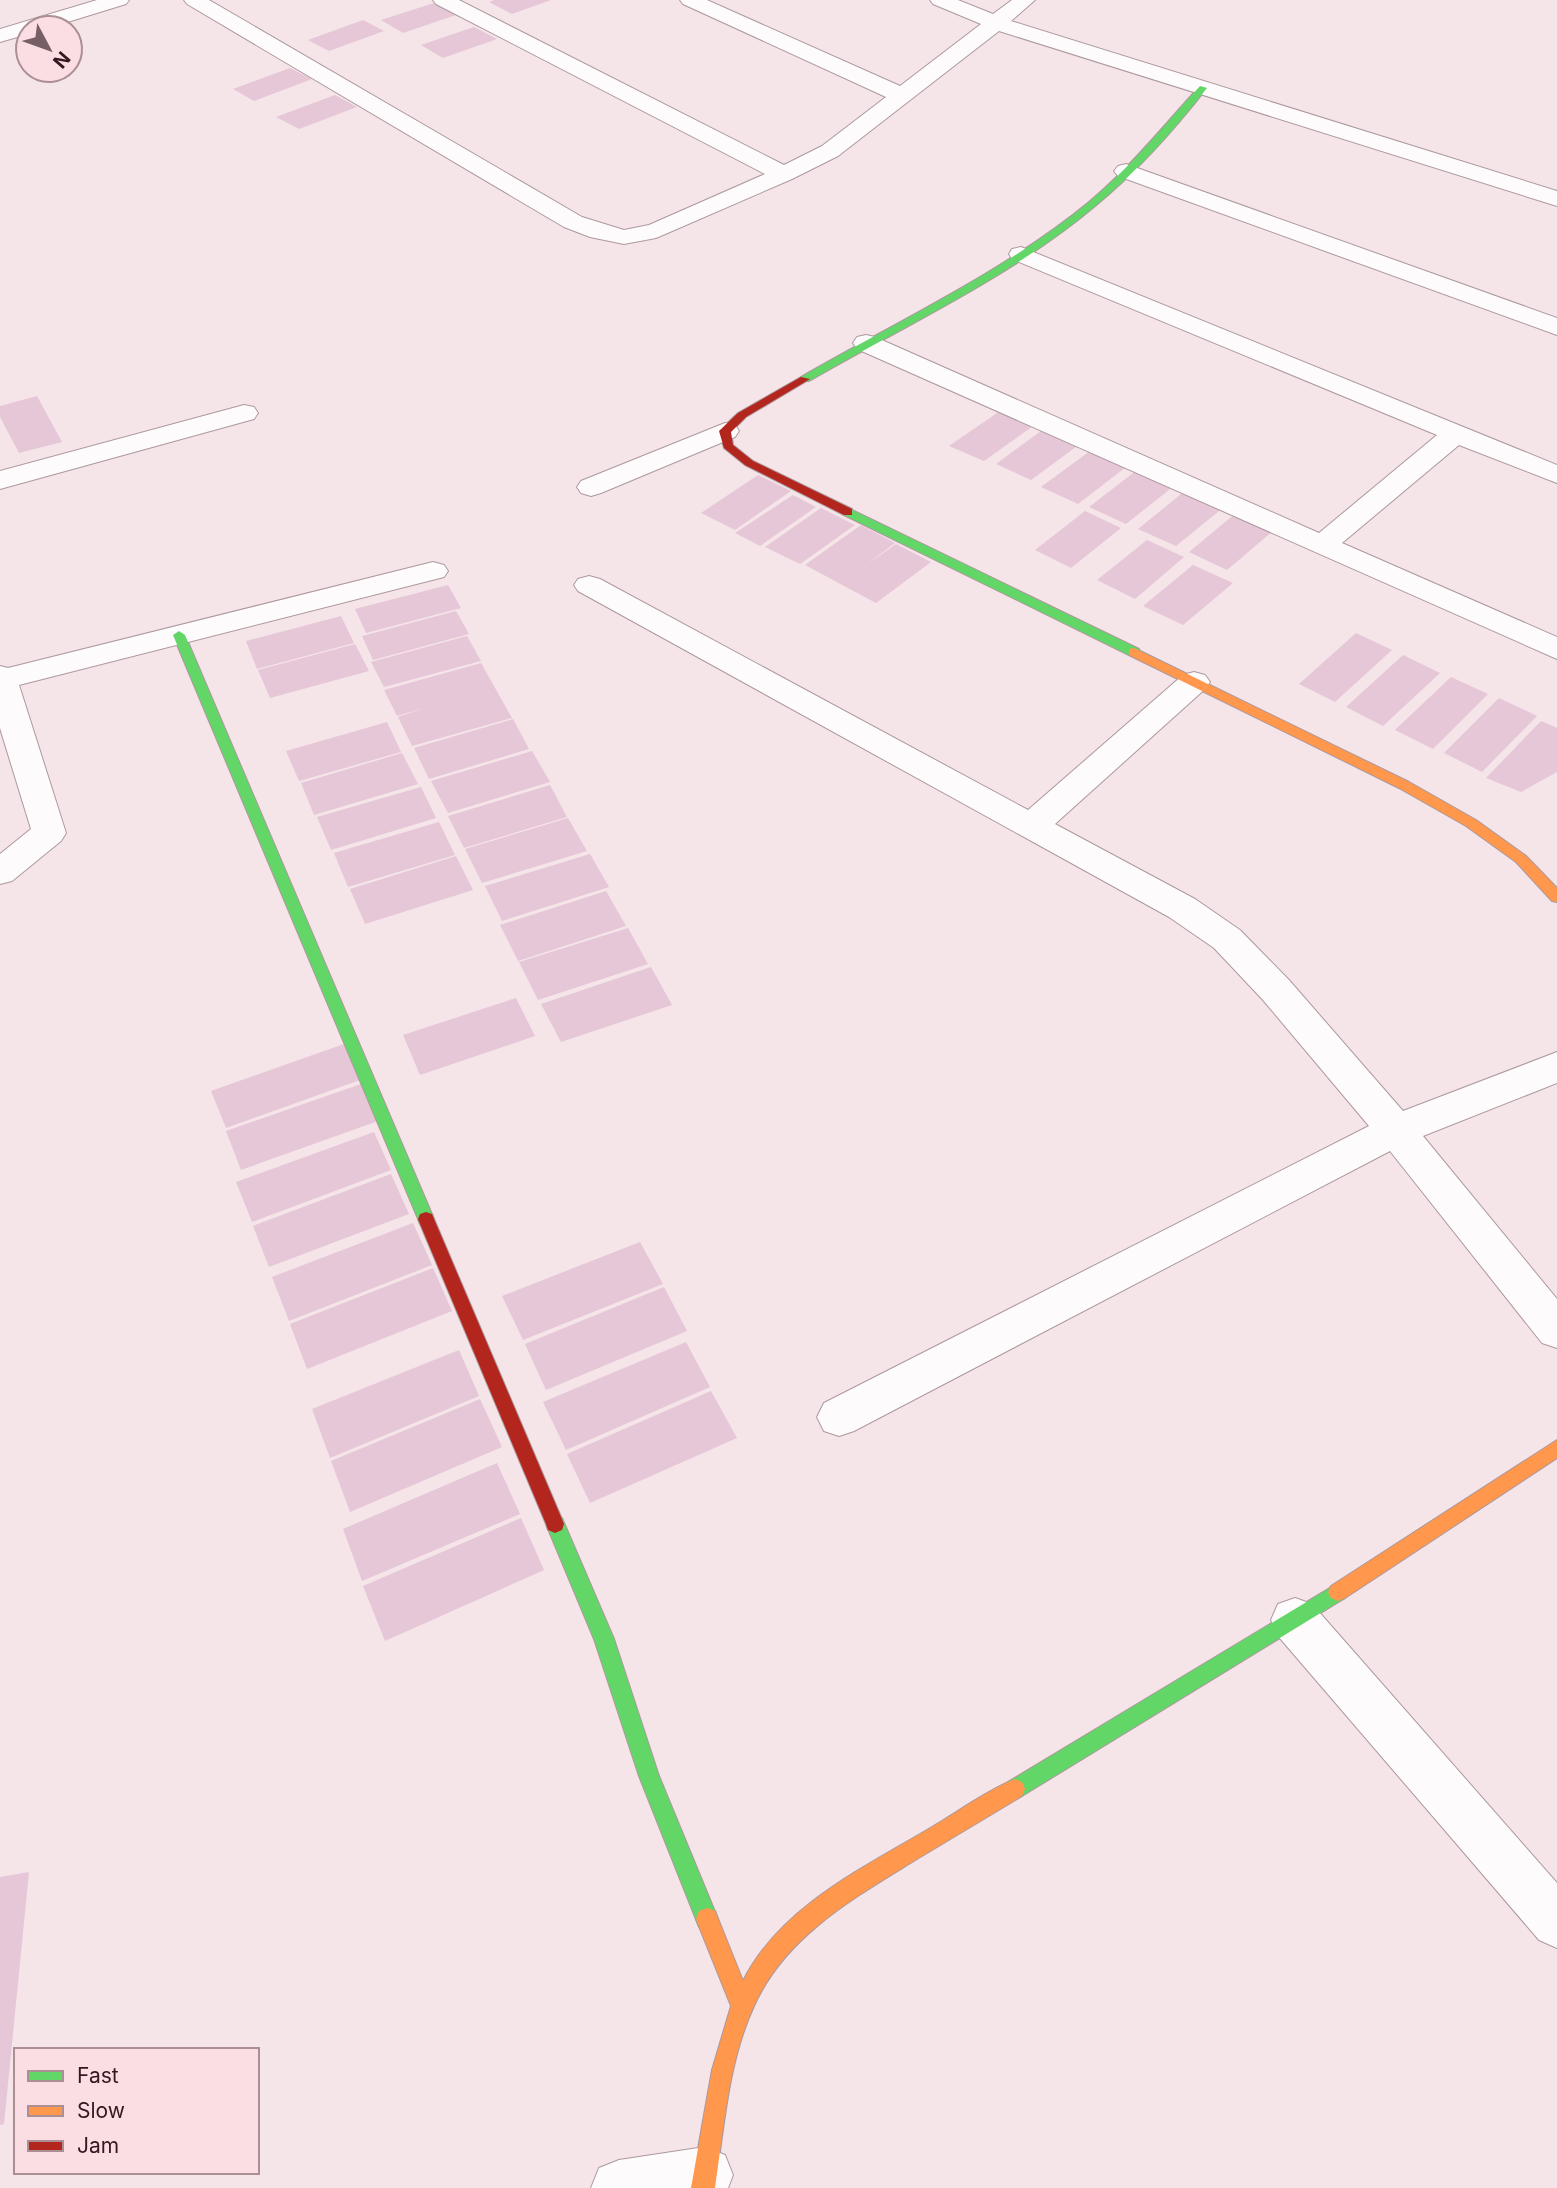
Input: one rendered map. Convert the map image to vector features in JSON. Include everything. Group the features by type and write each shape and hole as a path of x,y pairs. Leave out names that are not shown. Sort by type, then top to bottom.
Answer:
{"street":[{"path":"0,36 119,0"},
{"path":"194,0 573,222 599,232 624,237 656,231 830,151 1025,0"},
{"path":"443,0 784,174"},
{"path":"690,0 903,96"},
{"path":"940,0 996,23 1557,199"},
{"path":"591,487 724,431 742,415 1021,254 1078,216 1126,171 1203,88"},
{"path":"1126,171 1557,327"},
{"path":"1021,254 1557,475"},
{"path":"866,343 1557,649"},
{"path":"0,480 244,413"},
{"path":"724,431 728,446 749,463 1404,785 1471,823 1521,859 1557,897"},
{"path":"1323,544 1456,433"},
{"path":"0,872 49,832 0,679 433,571"},
{"path":"589,585 1182,908 1227,939 1276,990 1396,1130 1557,1330"},
{"path":"179,635 604,1639 649,1776 741,2003"},
{"path":"1031,826 1194,682"},
{"path":"839,1417 1396,1130 1557,1067"},
{"path":"619,2188 704,2182 720,2088 741,2003 778,1945 843,1892 1295,1620 1557,1448"},
{"path":"1295,1620 1557,1922"}],"building":[{"path":"551,0 512,14 489,2"},
{"path":"434,3 456,15 403,33 381,20"},
{"path":"363,20 384,31 329,51 308,40"},
{"path":"474,27 497,39 443,58 421,45"},
{"path":"290,68 312,79 254,101 233,89"},
{"path":"335,95 357,107 299,129 276,117"},
{"path":"37,396 62,442 19,453 0,417 0,406"},
{"path":"1000,411 1033,426 984,461 949,446"},
{"path":"1045,428 1080,444 1031,480 996,464"},
{"path":"1090,451 1126,467 1078,504 1041,487"},
{"path":"1137,470 1174,486 1126,524 1089,507"},
{"path":"758,475 791,491 735,530 701,513"},
{"path":"1186,490 1224,507 1176,546 1138,529"},
{"path":"793,495 816,507 760,546 735,533"},
{"path":"821,508 855,525 800,564 765,547"},
{"path":"1085,511 1121,528 1071,568 1035,550"},
{"path":"1236,513 1274,530 1227,570 1189,552"},
{"path":"861,525 895,543 866,565 896,544 931,562 876,603 805,565"},
{"path":"1147,540 1184,557 1135,599 1097,580"},
{"path":"1193,565 1233,583 1183,625 1143,606"},
{"path":"448,585 461,608 366,633 355,609"},
{"path":"456,611 469,634 373,660 362,636"},
{"path":"341,616 354,643 257,669 246,641"},
{"path":"1356,633 1392,650 1335,702 1299,684"},
{"path":"467,636 481,661 384,687 371,662"},
{"path":"355,644 369,671 270,698 258,670"},
{"path":"1403,655 1440,673 1383,726 1346,707"},
{"path":"481,663 512,718 412,746 398,717 424,708 397,716 384,690"},
{"path":"1451,677 1488,694 1433,749 1395,730"},
{"path":"1499,698 1537,716 1482,772 1444,753"},
{"path":"513,719 529,749 429,779 414,748"},
{"path":"1541,721 1557,728 1557,772 1521,792 1486,778"},
{"path":"387,722 401,752 299,781 286,751"},
{"path":"532,751 550,782 448,813 431,781"},
{"path":"402,753 418,784 314,815 301,783"},
{"path":"550,785 567,817 464,848 448,816"},
{"path":"421,787 436,818 331,850 317,817"},
{"path":"568,818 587,851 482,883 465,849"},
{"path":"439,822 455,855 348,887 334,853"},
{"path":"590,854 609,887 502,921 485,886"},
{"path":"456,856 473,890 365,924 350,889"},
{"path":"606,891 626,926 518,961 500,925"},
{"path":"628,928 648,964 538,1000 519,962"},
{"path":"651,967 672,1005 561,1042 541,1004"},
{"path":"516,998 535,1036 420,1075 403,1035"},
{"path":"344,1044 360,1080 226,1128 211,1091"},
{"path":"361,1084 378,1121 241,1170 226,1131"},
{"path":"374,1132 391,1170 252,1222 236,1182"},
{"path":"391,1174 409,1214 269,1267 253,1226"},
{"path":"413,1223 432,1265 289,1321 272,1277"},
{"path":"640,1242 663,1284 523,1340 502,1296"},
{"path":"433,1268 452,1311 307,1369 290,1324"},
{"path":"664,1287 687,1331 546,1390 525,1344"},
{"path":"686,1342 710,1387 566,1450 543,1402"},
{"path":"459,1350 479,1396 330,1458 312,1409"},
{"path":"711,1391 737,1438 590,1503 567,1454"},
{"path":"480,1399 502,1447 350,1512 331,1461"},
{"path":"497,1463 520,1514 362,1581 343,1529"},
{"path":"521,1518 544,1570 385,1641 363,1586"},
{"path":"29,1872 4,2124 0,2125 0,1877"}],"traffic: fast":[{"path":"805,379 977,282 1076,217 1126,172 1203,88"},
{"path":"848,512 1134,652"},
{"path":"179,635 426,1219"},
{"path":"555,1524 604,1639 649,1776 707,1919"},
{"path":"1015,1789 1338,1592"}],"traffic: slow":[{"path":"1134,652 1404,785 1471,823 1521,859 1557,897"},
{"path":"1338,1592 1557,1448"},
{"path":"703,2188 728,2047 744,2002 773,1954 791,1934 834,1899 1015,1789"},
{"path":"707,1919 741,2003"}],"traffic: jam":[{"path":"805,379 742,415 725,431 728,446 749,463 848,512"},
{"path":"426,1219 555,1524"}]}
